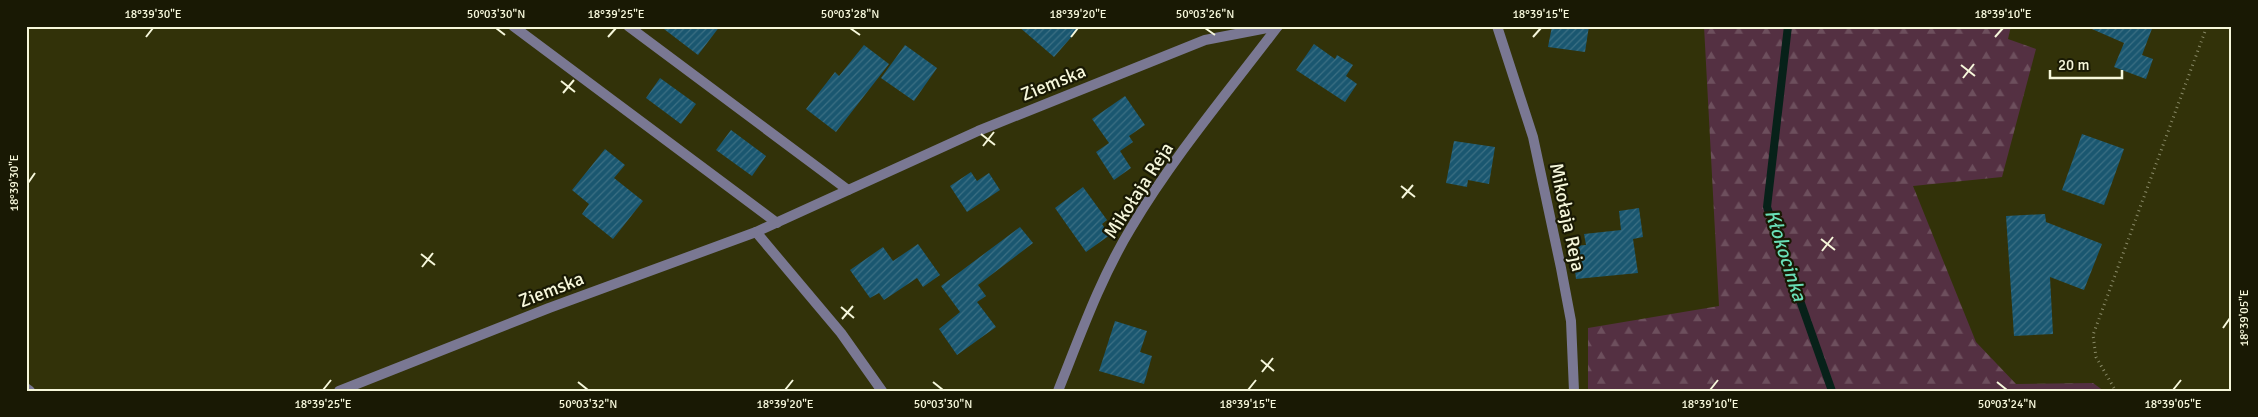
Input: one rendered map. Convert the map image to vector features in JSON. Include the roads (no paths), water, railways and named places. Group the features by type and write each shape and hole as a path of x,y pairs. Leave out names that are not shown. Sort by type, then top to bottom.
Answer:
{"street":[{"path":"513,26 777,223"},
{"path":"628,26 848,190"},
{"name":"Ziemska","path":"339,391 549,308 756,232 978,130 1205,40 1278,26"},
{"name":"Mikołaja Reja","path":"1058,391 1101,283 1130,228 1173,164 1278,26"},
{"name":"Mikołaja Reja","path":"1497,26 1533,137 1561,268 1571,321 1574,391"},
{"path":"756,232 841,333 882,391"},
{"path":"26,388 30,391"}],"waterway":[{"name":"Kłokocinka","path":"1788,26 1767,207 1832,391"}]}
